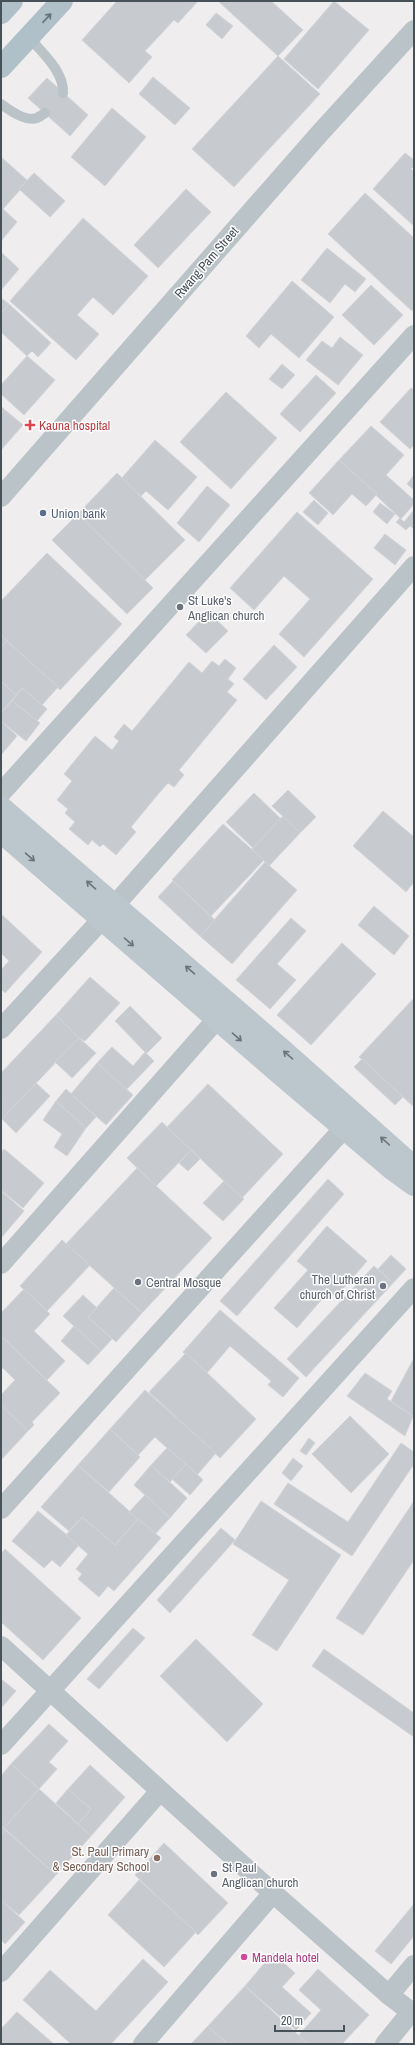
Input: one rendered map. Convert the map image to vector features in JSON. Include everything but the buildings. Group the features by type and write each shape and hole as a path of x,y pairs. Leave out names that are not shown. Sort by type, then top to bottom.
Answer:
{"main road":[{"path":"1,13 12,1"},
{"path":"1,67 62,1"}],"street":[{"name":"Rwang Pam Street","path":"1,497 320,133 414,30"},
{"path":"1,793 414,335"},
{"path":"1,1029 108,912 414,566"},
{"path":"1,806 217,1019 392,1169 414,1185"},
{"path":"1,832 108,912 280,1048 414,1167"},
{"path":"1,1264 217,1019"},
{"path":"1,1509 344,1128"},
{"path":"1,1745 414,1288"},
{"path":"1,1646 273,1893 389,1995 413,2013 385,2044"},
{"path":"1,1972 160,1791"},
{"path":"143,2044 273,1893"},
{"path":"389,1995 414,1965"}],"lane":[{"path":"29,37 57,72 63,84 63,93"},
{"path":"1,104 12,112 30,118 36,119 45,113"}],"place":[{"name":"Kauna hospital","path":"30,425"},
{"name":"Union bank","path":"43,513"},
{"name":"St Luke's Anglican church","path":"180,607"},
{"name":"Central Mosque","path":"138,1282"},
{"name":"The Lutheran church of Christ","path":"383,1286"},
{"name":"St. Paul Primary & Secondary School","path":"157,1858"},
{"name":"St Paul Anglican church","path":"214,1874"},
{"name":"Mandela hotel","path":"244,1957"}]}
